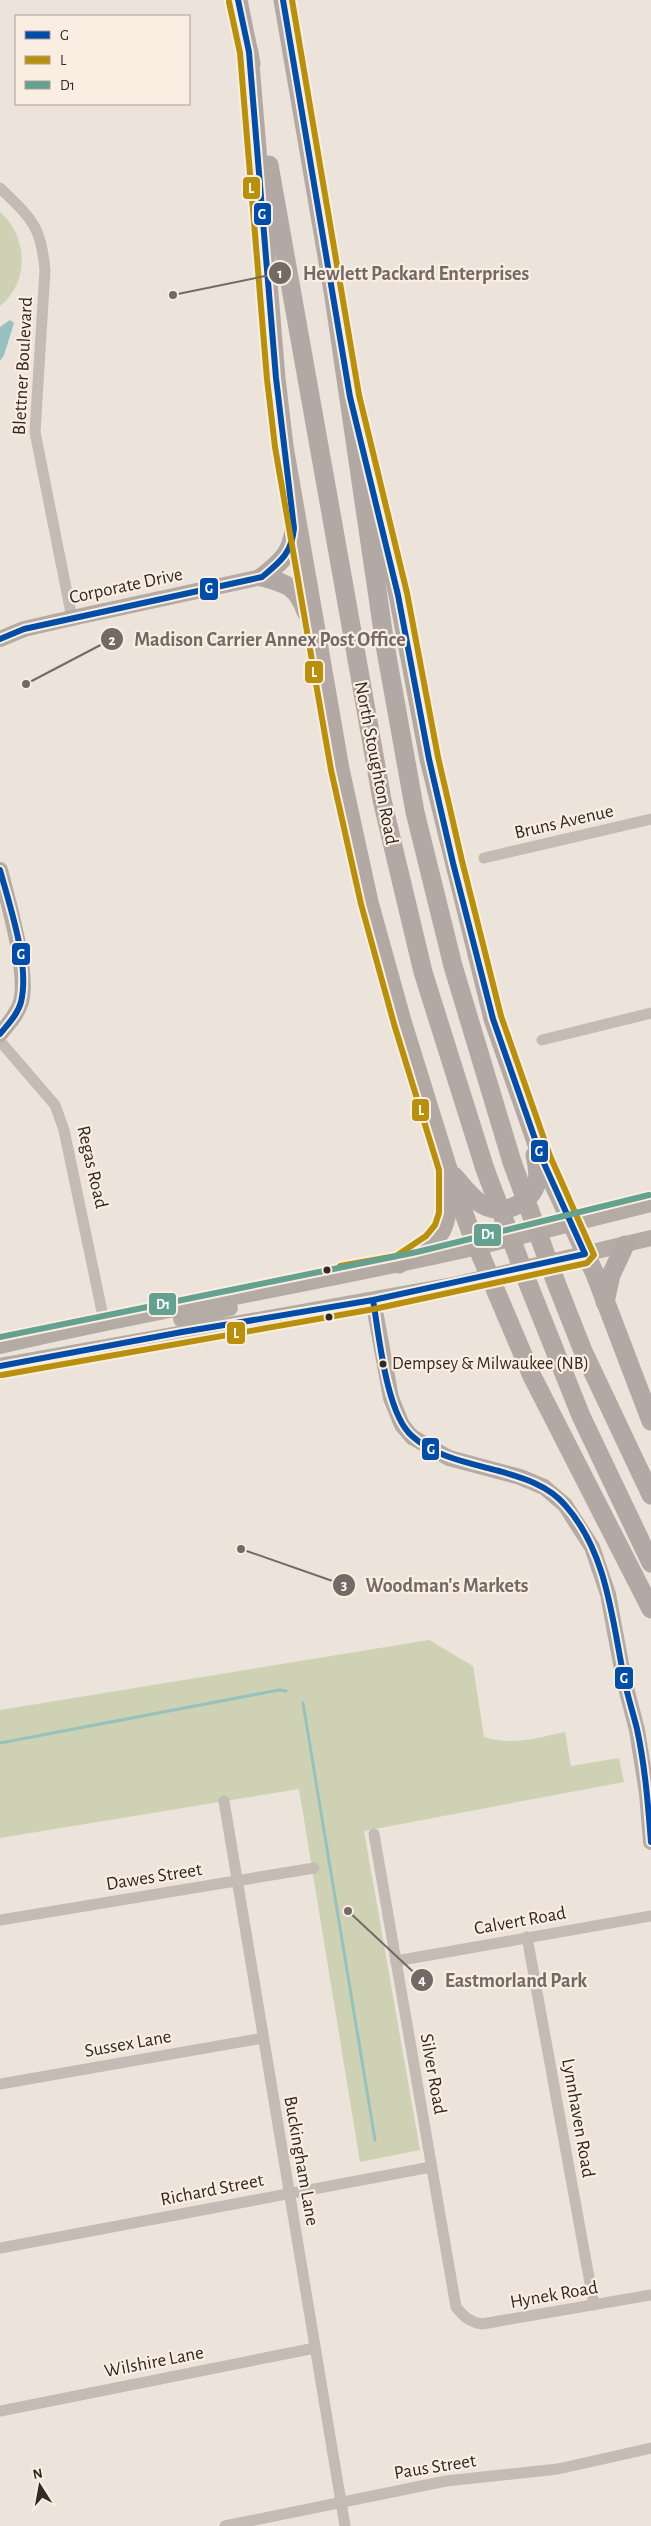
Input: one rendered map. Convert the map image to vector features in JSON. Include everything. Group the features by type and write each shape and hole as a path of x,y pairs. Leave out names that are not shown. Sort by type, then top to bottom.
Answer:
{"main road":[{"name":"North Stoughton Road","path":"238,0 249,52 382,800 423,972 485,1169 529,1286 581,1416 651,1563"},
{"name":"North Stoughton Road","path":"283,0 350,396 385,645 414,812 453,966 512,1162 583,1352 651,1495"},
{"path":"249,52 276,378 292,497 340,769 369,902 402,1021 448,1170 478,1247 532,1376 651,1609"},
{"path":"350,396 398,595 429,760 493,1019 531,1130 605,1302 651,1421"},
{"path":"262,577 282,561 293,542 292,497"},
{"path":"262,577 288,584 296,591 302,600 319,649"},
{"path":"448,1170 479,1203 488,1208 506,1209 518,1205 528,1198 537,1181 538,1172 531,1130"},
{"path":"399,1264 432,1243 443,1229 448,1214 448,1170"},
{"path":"605,1302 608,1285 625,1244"}],"street":[{"name":"Blettner Boulevard","path":"0,188 28,215 36,226 44,254 45,270 35,432 72,618"},
{"name":"Corporate Drive","path":"0,639 24,629 262,577"},
{"name":"Bruns Avenue","path":"484,858 651,819"},
{"path":"0,870 23,979 18,1011 0,1034"},
{"path":"542,1040 651,1013"},
{"name":"Regas Road","path":"0,1041 55,1105 64,1130 104,1321"},
{"path":"0,1346 104,1321 478,1247 651,1204"},
{"path":"0,1366 113,1344 374,1300 491,1276 651,1238"},
{"path":"113,1344 118,1335 129,1327 208,1314 288,1286"},
{"path":"374,1300 395,1411 412,1437 449,1458 536,1484 553,1494 574,1516 592,1547 603,1575 624,1680 625,1726 636,1788 650,1834"},
{"path":"0,1366 39,1350 90,1338 98,1333 104,1321"},
{"name":"Buckingham Lane","path":"224,1802 345,2526"},
{"name":"Silver Road","path":"374,1834 456,2306 464,2317"},
{"name":"Dawes Street","path":"0,1920 314,1868"},
{"name":"Calvert Road","path":"396,1961 651,1916"},
{"name":"Lynnhaven Road","path":"527,1937 594,2305"},
{"name":"Sussex Lane","path":"0,2084 263,2038"},
{"name":"Richard Street","path":"0,2248 431,2166"},
{"name":"Hynek Road","path":"464,2317 482,2324 651,2294"},
{"name":"Wilshire Lane","path":"0,2411 315,2348"},
{"name":"Paus Street","path":"225,2526 446,2481 558,2469 651,2448"}],"green space":[{"path":"0,212 16,234 22,259 17,285 0,306"},
{"path":"429,1640 473,1666 484,1737 495,1740 515,1741 565,1732 571,1766 619,1758 624,1782 364,1831 420,2150 360,2162 299,1789 0,1838 0,1710"}],"water":[{"path":"10,320 14,323 4,355 0,361 0,327"}],"waterway":[{"path":"0,1743 279,1690 286,1691"},
{"path":"303,1703 375,2140"}],"transit line":[{"name":"G","path":"0,639 24,629 262,577 280,561 291,544 294,528 276,378 249,52 238,0"},
{"name":"G","path":"0,1366 182,1332 373,1300 585,1254 542,1159 493,1019 453,863 429,759 398,595 350,397 283,0"},
{"name":"L","path":"2,1375 374,1309 587,1263 594,1255 550,1156 501,1016 462,861 438,757 407,593 359,395 292,0"},
{"name":"L","path":"229,2 240,53 267,379 275,447 331,770 361,904 394,1024 439,1170 439,1213 435,1225 426,1236 396,1256 340,1266"},
{"name":"G","path":"0,870 18,936 23,971 23,987 18,1011 0,1034"},
{"name":"D1","path":"0,1337 417,1252 649,1195"},
{"name":"G","path":"373,1300 381,1352 390,1392 403,1425 412,1436 442,1454 517,1476 543,1487 565,1505 579,1524 590,1544 606,1587 625,1684 640,1743 651,1842"}],"place":[{"name":"Hewlett Packard Enterprises","path":"173,295"},
{"name":"Madison Carrier Annex Post Office","path":"26,684"},
{"name":"Dempsey & Milwaukee (NB)","path":"383,1364"},
{"name":"Woodman's Markets","path":"241,1549"},
{"name":"Eastmorland Park","path":"348,1911"}]}
